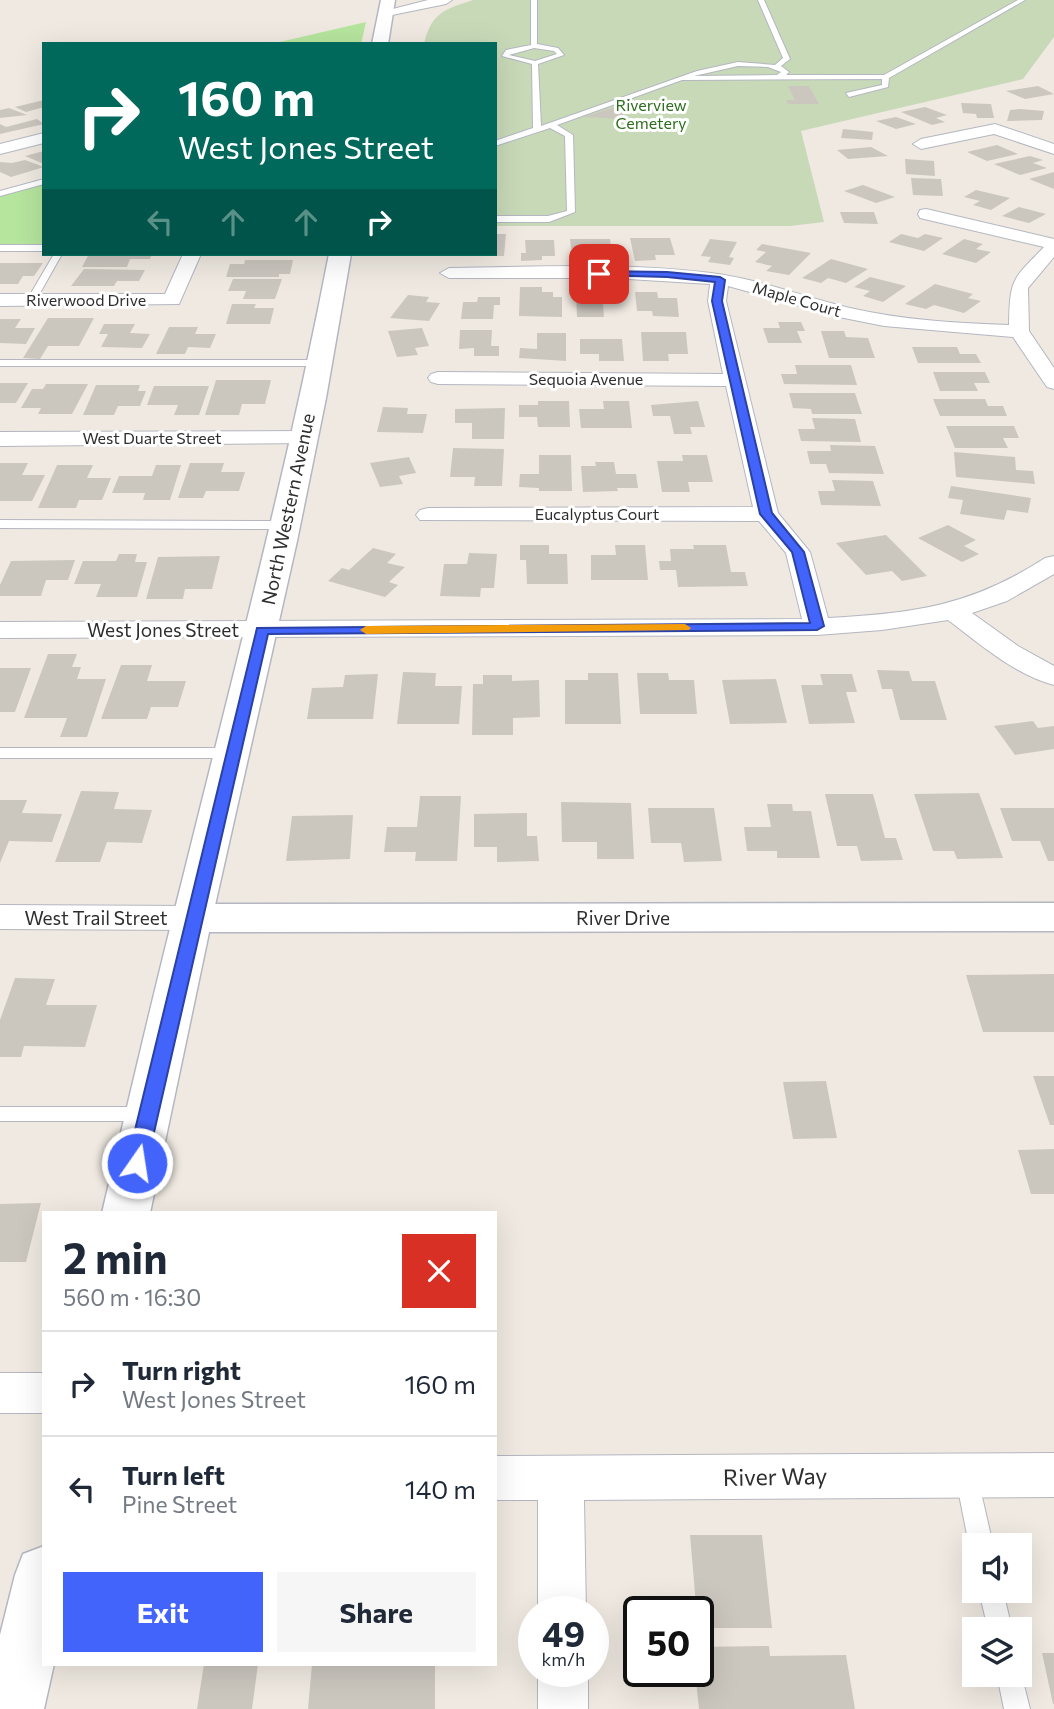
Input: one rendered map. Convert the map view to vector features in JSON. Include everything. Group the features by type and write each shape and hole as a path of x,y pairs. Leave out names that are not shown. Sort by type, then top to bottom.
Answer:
{"main road":[{"path":"380,42 387,6"},
{"name":"North Western Avenue","path":"126,1211 192,918 262,630 304,438 340,256"},
{"name":"River Drive","path":"192,918 1054,917"},
{"path":"13,1709 42,1584"}],"street":[{"path":"387,6 446,0"},
{"path":"921,144 995,129 1054,149"},
{"path":"0,149 42,138"},
{"path":"926,214 1054,245 1024,277 1019,288 1019,331 1052,374"},
{"name":"Riverwood Drive","path":"0,300 172,300 191,256"},
{"name":"Maple Court","path":"449,274 667,274 744,284 865,317 958,328 1019,331"},
{"path":"720,280 717,301 766,514 798,552 817,626"},
{"name":"Sequoia Avenue","path":"438,378 734,380"},
{"name":"West Duarte Street","path":"0,439 304,438"},
{"name":"Eucalyptus Court","path":"428,515 766,514"},
{"name":"West Jones Street","path":"0,630 817,626 891,622 955,613 1026,583 1054,563"},
{"path":"955,613 1008,652 1054,677"},
{"name":"West Trail Street","path":"0,917 192,918"},
{"path":"0,1393 42,1393"},
{"name":"River Way","path":"497,1478 1054,1475"},
{"path":"561,1479 562,1596"},
{"path":"563,1687 563,1709"}],"lane":[{"path":"534,0 534,46"},
{"path":"761,0 787,59 777,66"},
{"path":"684,78 885,77 1022,0"},
{"path":"534,46 556,49 561,55 535,63 505,56 505,53 518,48 534,46"},
{"path":"535,63 537,130"},
{"path":"497,143 708,70 745,64 777,66 786,72 778,77"},
{"path":"849,95 886,86 885,77"},
{"path":"497,219 549,219 571,212 569,135 551,125"},
{"path":"0,194 42,182"},
{"path":"0,248 42,248"},
{"path":"32,300 57,256"},
{"path":"0,363 319,363"},
{"path":"0,524 285,525"},
{"path":"0,753 232,753"},
{"path":"0,1114 148,1114"},
{"path":"966,1475 978,1533"},
{"path":"1012,1687 1017,1709"}],"green space":[{"name":"Riverview Cemetery","path":"473,0 1054,0 1054,37 1023,79 801,131 824,222 790,226 497,226 497,42 425,42 435,19 455,6"},
{"path":"366,22 361,42 280,42"},
{"path":"42,182 42,248 0,248 0,194"}],"building":[{"path":"788,86 809,86 819,104 788,104 786,100 795,100"},
{"path":"1038,86 1054,94 1025,99 1006,91"},
{"path":"42,100 42,108 26,112 15,107"},
{"path":"961,103 991,104 994,118 977,118 976,114 963,113"},
{"path":"622,105 624,119 584,117"},
{"path":"925,107 947,115 936,118 945,122 932,125 901,112"},
{"path":"9,108 27,115 0,118 0,110"},
{"path":"1010,110 1044,111 1042,120 1007,121"},
{"path":"896,117 916,124 896,129 876,121"},
{"path":"37,119 42,123 0,134 0,124 6,127"},
{"path":"843,129 873,132 872,140 841,138"},
{"path":"997,145 1018,154 987,161 967,152"},
{"path":"871,147 888,156 848,159 837,150"},
{"path":"42,152 42,163 25,156"},
{"path":"1030,156 1043,160 1033,163 1047,168 1020,175 994,164"},
{"path":"905,159 934,161 935,176 906,174"},
{"path":"25,160 42,168 11,177 0,172 0,162"},
{"path":"1054,172 1054,189 1029,179"},
{"path":"911,178 941,179 943,196 913,195"},
{"path":"863,185 895,197 876,203 844,191"},
{"path":"976,190 1010,198 991,210 973,205 980,201 964,197"},
{"path":"1019,207 1046,214 1029,223 1002,216"},
{"path":"840,212 874,212 878,224 844,223"},
{"path":"497,234 506,234 504,256 497,256"},
{"path":"901,234 918,238 925,234 943,238 924,251 889,242"},
{"path":"630,238 670,238 675,255 655,255 656,260 635,261"},
{"path":"570,239 610,239 613,260 591,261 590,255 572,255"},
{"path":"710,239 737,242 729,257 734,258 730,265 708,262 711,257 701,256"},
{"path":"964,239 983,244 976,249 991,252 976,263 942,254"},
{"path":"525,240 554,240 555,256 521,261 521,253 526,253"},
{"path":"762,244 811,253 789,275 766,271 772,266 755,262 766,252 756,250"},
{"path":"88,256 151,256 150,259 130,259 127,267 82,267"},
{"path":"831,259 868,269 846,283 828,278 821,283 802,278"},
{"path":"245,260 293,260 290,274 279,274 279,277 226,277 230,264 244,264"},
{"path":"0,263 43,263 34,276 23,276 18,284 0,284"},
{"path":"84,269 145,270 139,281 117,281 114,286 71,286"},
{"path":"870,277 906,286 883,302 863,296 870,291 854,287"},
{"path":"233,279 282,279 275,299 243,299 246,291 228,291"},
{"path":"935,284 973,294 968,298 981,301 964,313 934,305 926,309 905,304"},
{"path":"520,287 542,287 542,292 553,292 553,297 562,297 562,317 519,316"},
{"path":"576,292 620,294 621,303 603,303 604,317 577,317"},
{"path":"635,292 657,292 658,298 677,298 679,317 653,316 652,311 637,311"},
{"path":"408,295 429,297 426,302 440,303 429,321 390,318"},
{"path":"478,297 500,297 500,305 494,305 493,319 461,319 463,302 477,302"},
{"path":"232,304 256,304 254,308 274,308 270,324 226,324"},
{"path":"48,318 94,318 79,346 48,346 40,359 23,358"},
{"path":"0,319 21,319 15,328 35,328 26,344 0,343"},
{"path":"778,322 801,322 805,331 797,331 802,343 768,343 763,328 780,328"},
{"path":"104,324 135,324 130,333 150,334 142,348 101,347 108,334 99,334"},
{"path":"169,327 198,327 195,334 216,334 210,348 188,347 185,354 156,354"},
{"path":"422,328 429,346 415,348 418,355 397,357 388,331"},
{"path":"460,330 492,330 491,346 499,346 499,356 474,356 474,348 459,349"},
{"path":"821,331 844,331 846,337 868,338 875,358 829,358"},
{"path":"641,332 686,332 688,354 668,354 669,361 643,361"},
{"path":"537,333 566,333 566,361 519,358 520,348 537,349"},
{"path":"580,339 622,339 624,361 599,361 599,354 580,354"},
{"path":"912,347 957,347 960,354 976,354 981,363 918,363"},
{"path":"795,365 851,365 857,385 784,384 781,374 797,374"},
{"path":"933,372 985,372 990,383 974,383 978,391 940,391"},
{"path":"216,380 271,380 265,404 242,404 239,415 205,415"},
{"path":"0,383 28,383 16,403 0,403"},
{"path":"46,384 88,384 72,414 38,414 41,408 21,408 32,389 43,389"},
{"path":"96,385 140,385 138,391 146,391 140,406 118,406 114,415 83,415"},
{"path":"154,386 209,386 199,415 174,415 178,405 147,405"},
{"path":"789,393 855,393 862,414 812,414 811,409 793,408"},
{"path":"933,399 985,399 988,406 1003,406 1007,416 940,416"},
{"path":"538,401 569,401 570,427 538,427 537,417 519,417 519,405 538,405"},
{"path":"603,401 629,401 632,428 581,428 579,409 604,409"},
{"path":"698,401 705,427 690,427 692,434 674,434 670,416 653,416 651,405"},
{"path":"383,407 408,408 407,414 427,414 423,433 377,432"},
{"path":"505,408 504,439 472,439 472,423 455,423 455,409"},
{"path":"812,418 855,419 861,442 801,441 798,429 815,429"},
{"path":"946,426 1014,426 1019,438 1003,438 1008,448 955,448"},
{"path":"830,445 875,446 884,474 829,473 826,464 810,464 807,451 831,451"},
{"path":"453,448 504,449 502,486 474,486 475,477 450,477"},
{"path":"954,452 1015,457 1016,470 1033,471 1035,484 956,477"},
{"path":"539,455 571,455 572,491 539,491 539,488 519,487 520,474 539,474"},
{"path":"682,455 707,455 713,482 688,482 690,492 662,492 657,461 683,461"},
{"path":"409,457 416,473 399,476 403,484 380,487 370,463"},
{"path":"595,462 614,462 616,474 636,474 638,488 583,492 581,466 596,466"},
{"path":"0,463 28,463 22,475 45,475 32,501 0,501"},
{"path":"190,463 224,463 221,472 245,472 239,491 206,491 203,498 178,498"},
{"path":"57,465 93,465 87,478 111,478 102,500 79,500 76,508 38,508"},
{"path":"156,465 181,465 170,500 143,500 145,493 112,493 119,476 152,476"},
{"path":"832,480 873,481 881,506 821,505 818,491 835,491"},
{"path":"951,486 1031,498 1028,513 1007,510 1004,520 960,514 963,500 948,498"},
{"path":"948,525 976,540 964,546 979,554 962,562 918,538"},
{"path":"886,535 927,576 902,581 892,571 866,575 836,543"},
{"path":"520,545 549,545 549,554 567,554 568,584 527,584 526,560 520,560"},
{"path":"615,545 645,545 648,580 591,580 591,555 616,555"},
{"path":"693,545 726,545 731,572 745,572 748,586 678,587 676,570 660,570 659,561 671,561 670,549 694,549"},
{"path":"373,548 396,554 387,563 405,567 389,582 398,585 385,597 328,581 342,568 349,570"},
{"path":"469,553 497,554 494,588 481,588 480,597 440,596 444,564 467,564"},
{"path":"119,554 137,554 135,562 147,562 137,597 96,597 101,584 74,584 83,561 116,561"},
{"path":"220,556 212,589 185,589 183,599 146,599 158,557"},
{"path":"75,560 68,580 46,580 41,596 0,596 0,585 11,561"},
{"path":"48,654 77,654 72,667 81,667 77,679 106,679 87,737 60,737 67,718 24,718"},
{"path":"121,665 152,665 147,681 186,681 178,707 151,707 147,719 101,719"},
{"path":"0,668 31,668 15,712 0,712"},
{"path":"877,670 909,671 912,681 935,681 947,720 900,720 892,689 882,689"},
{"path":"403,672 436,673 435,686 462,686 459,724 397,724"},
{"path":"588,673 618,673 621,724 565,724 565,680 588,680"},
{"path":"637,673 668,673 669,680 694,680 697,714 640,714"},
{"path":"378,674 373,719 307,719 312,688 343,687 345,675"},
{"path":"820,674 852,674 857,692 846,692 855,723 809,724 801,685 823,685"},
{"path":"483,675 512,675 512,681 539,680 540,717 513,718 513,735 472,735 473,684 483,684"},
{"path":"776,679 787,723 730,724 722,680"},
{"path":"1033,721 1038,728 1054,726 1054,749 1015,755 994,726"},
{"path":"81,791 119,792 114,809 152,810 142,843 107,842 100,862 55,862"},
{"path":"979,793 1003,858 957,859 954,851 933,851 914,794"},
{"path":"825,794 873,794 885,838 896,838 903,860 861,861 857,846 837,846"},
{"path":"420,796 461,796 457,861 415,861 416,852 384,852 387,827 417,827"},
{"path":"0,800 27,800 22,813 62,814 52,842 9,841 0,863"},
{"path":"561,802 631,803 634,859 597,859 597,842 562,842"},
{"path":"767,804 792,804 793,811 811,811 820,858 777,858 777,851 747,851 744,827 771,827"},
{"path":"648,808 714,808 722,861 684,862 681,843 651,843"},
{"path":"1000,808 1054,808 1054,861 1048,861 1040,841 1012,841"},
{"path":"527,813 527,836 537,836 539,861 497,862 497,847 474,847 474,814"},
{"path":"353,815 350,859 286,861 292,816"},
{"path":"1054,974 1054,1032 983,1032 966,975"},
{"path":"15,978 55,979 46,1005 97,1005 85,1047 24,1046 21,1057 0,1057 0,1020"},
{"path":"1033,1076 1054,1076 1054,1125 1050,1125"},
{"path":"826,1081 837,1138 793,1139 783,1082"},
{"path":"1054,1149 1054,1194 1031,1194 1018,1150"},
{"path":"41,1203 26,1262 0,1262 0,1204"},
{"path":"690,1535 762,1535 772,1628 714,1628 714,1596 695,1596"},
{"path":"769,1646 770,1656 846,1655 855,1709 699,1709 697,1687 714,1687 714,1647"},
{"path":"1042,1653 1054,1653 1054,1704 1053,1704"},
{"path":"204,1666 258,1666 252,1709 197,1709"},
{"path":"312,1666 435,1666 435,1709 308,1709"}],"slow traffic":[{"path":"366,630 685,628"}],"route":[{"path":"137,1163 192,918 262,630 817,626 798,552 766,514 717,301 720,280 667,274 599,274"}]}
